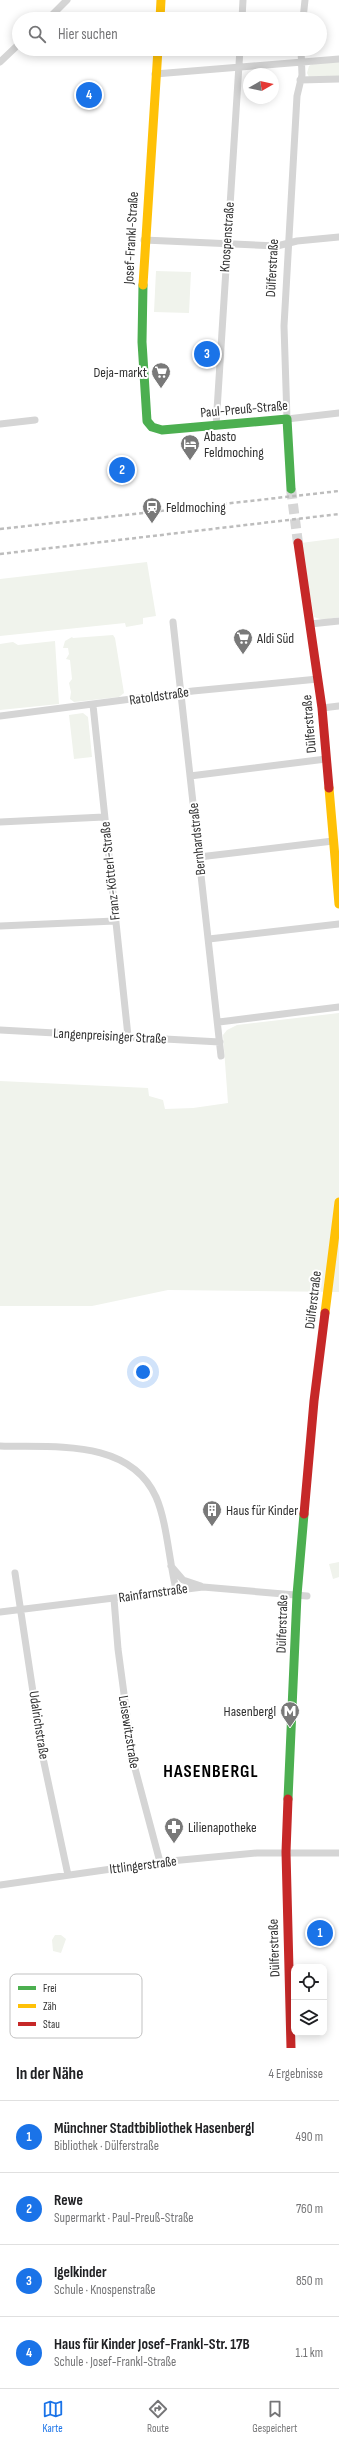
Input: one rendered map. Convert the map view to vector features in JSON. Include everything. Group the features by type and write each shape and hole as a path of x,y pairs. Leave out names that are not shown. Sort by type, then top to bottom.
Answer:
{"main road":[{"path":"160,12 161,0"},
{"name":"Josef-Frankl-Straße","path":"152,427 147,421 144,392 144,240 157,56"},
{"name":"Paul-Preuß-Straße","path":"152,427 162,430 287,419"},
{"name":"Dülferstraße","path":"287,419 291,489"},
{"name":"Dülferstraße","path":"298,543 322,708 326,759 335,819 333,841 339,904"},
{"name":"Dülferstraße","path":"291,2048 286,1852 297,1595 314,1401 339,1202"}],"street":[{"path":"55,12 67,0"},
{"path":"242,12 243,0"},
{"path":"304,12 305,0"},
{"path":"0,62 12,51"},
{"name":"Knospenstraße","path":"216,426 226,244 239,56"},
{"name":"Dülferstraße","path":"287,419 283,346 287,244 297,96 302,68 300,56"},
{"path":"155,74 339,58"},
{"path":"300,80 339,79"},
{"path":"144,240 277,246 297,241 339,237"},
{"name":"Paul-Preuß-Straße","path":"287,419 339,413"},
{"path":"0,424 34,420"},
{"path":"310,624 339,620"},
{"name":"Bernhardstraße","path":"173,622 219,1022 221,1056"},
{"name":"Ratoldstraße","path":"0,716 276,681 318,679"},
{"name":"Franz-Kötterl-Straße","path":"93,705 128,1036"},
{"path":"322,708 339,706"},
{"path":"190,776 326,759"},
{"path":"0,822 104,817"},
{"path":"199,857 333,841"},
{"path":"0,926 115,921"},
{"path":"209,939 339,924"},
{"path":"219,1022 339,1007"},
{"name":"Langenpreisinger Straße","path":"0,1030 220,1042"},
{"path":"0,1446 92,1450 112,1456 129,1465 143,1479 156,1496 176,1589"},
{"path":"170,1565 183,1580 203,1587"},
{"name":"Udalrichstraße","path":"15,1573 22,1610 43,1758 68,1875"},
{"name":"Rainfarnstraße","path":"0,1612 114,1599 176,1589 203,1587 307,1596"},
{"name":"Leisewitzstraße","path":"114,1599 118,1649 133,1761 160,1862"},
{"name":"Ittlingerstraße","path":"0,1885 160,1862 286,1852 339,1853"}],"shaded area":[{"path":"339,61 339,76 309,77 307,73 309,66 312,64"},
{"path":"156,271 191,272 189,313 154,312"},
{"path":"339,538 339,617 323,620 314,617 301,543"},
{"path":"147,562 156,616 143,618 143,624 126,627 125,623 0,636 0,579"},
{"path":"113,635 115,638 124,693 119,697 74,702 70,699 71,692 69,683 72,679 70,660 66,659 69,654 68,648 63,648 65,641 72,637"},
{"path":"55,641 59,704 0,710 0,644 13,642 18,645"},
{"path":"83,713 88,717 92,757 74,759 69,715"},
{"path":"339,1013 339,1292 168,1290 92,1306 0,1306 0,1081 148,1088 149,1096 163,1100 165,1109 193,1108 228,1103 223,1035 227,1030 237,1025"},
{"path":"339,1562 339,1577 333,1579 329,1564"},
{"path":"55,1935 61,1935 66,1939 61,1953 53,1951 52,1940"}],"tunnel":[{"path":"291,489 298,543"}],"railway":[{"path":"0,529 339,491"},
{"path":"0,554 339,514"}],"traffic: fast":[{"path":"143,285 142,342 147,421 152,427 162,430 287,419 291,489"},
{"path":"288,1799 297,1595 304,1514"}],"traffic: slow":[{"path":"160,12 161,0"},
{"path":"143,285 158,56"},
{"path":"329,788 339,904"},
{"path":"325,1313 339,1202"}],"traffic: jam":[{"path":"298,543 322,708 329,788"},
{"path":"304,1514 314,1401 325,1313"},
{"path":"288,1799 286,1852 291,2048"}],"place":[{"name":"Haus für Kinder Josef-Frankl-Str. 17B","path":"89,95"},
{"name":"Igelkinder","path":"207,354"},
{"name":"Deja-markt","path":"161,389"},
{"name":"Abasto Feldmoching","path":"190,461"},
{"name":"Rewe","path":"122,470"},
{"name":"Feldmoching","path":"152,524"},
{"name":"Aldi Süd","path":"243,655"},
{"name":"Haus für Kinder","path":"212,1527"},
{"name":"Hasenbergl","path":"290,1728"},
{"name":"Lilienapotheke","path":"174,1844"},
{"name":"Münchner Stadtbibliothek Hasenbergl","path":"320,1933"}],"district":[{"name":"HASENBERGL","path":"211,1771"}]}
